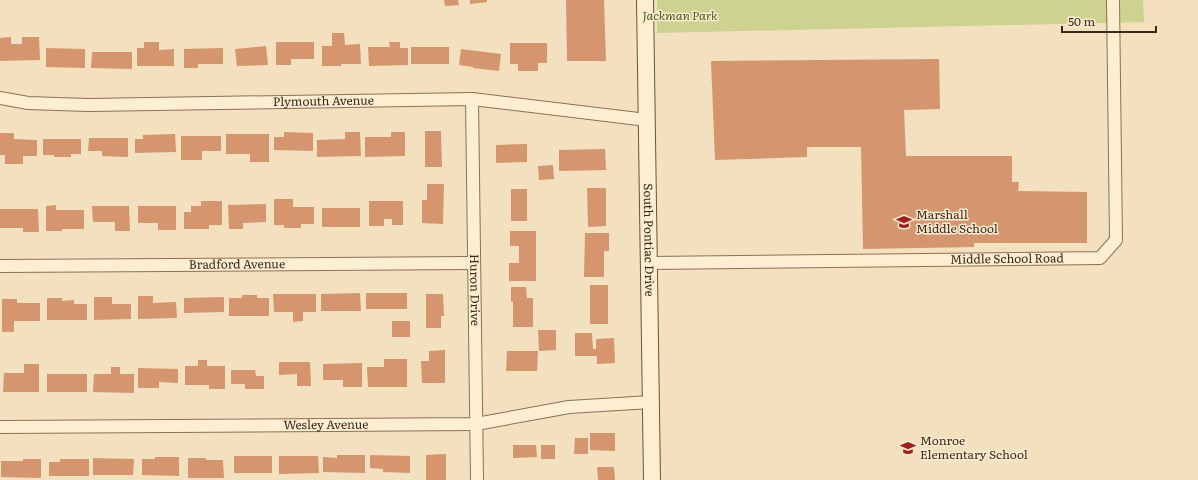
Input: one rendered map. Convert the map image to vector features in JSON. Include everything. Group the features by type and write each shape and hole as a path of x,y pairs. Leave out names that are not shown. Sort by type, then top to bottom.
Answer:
{"street":[{"name":"South Pontiac Drive","path":"644,0 652,480"},
{"name":"Middle School Road","path":"649,263 1100,258 1116,240 1113,0"},
{"name":"Plymouth Avenue","path":"0,98 28,103 88,105 472,99 647,120"},
{"name":"Huron Drive","path":"472,99 476,480"},
{"name":"Bradford Avenue","path":"0,266 473,263"},
{"name":"Wesley Avenue","path":"0,427 476,424 569,407 651,402"}],"green space":[{"name":"Jackman Park","path":"657,0 1143,0 1144,22 657,33"}],"building":[{"path":"444,0 458,0 459,5 445,6"},
{"path":"470,0 487,0 487,2 470,4"},
{"path":"566,0 604,0 606,61 567,61"},
{"path":"332,33 344,33 345,45 360,44 361,64 322,66 322,46 332,46"},
{"path":"11,37 11,44 22,44 22,37 39,37 40,60 0,61 0,38"},
{"path":"144,42 159,42 159,50 174,49 174,66 137,66 137,48 144,48"},
{"path":"276,42 314,42 314,59 291,59 291,65 276,65"},
{"path":"389,42 400,42 400,48 408,48 408,65 369,66 368,47 390,47"},
{"path":"510,43 547,43 547,63 538,63 538,71 518,71 518,64 510,64"},
{"path":"266,46 268,65 237,66 235,49"},
{"path":"411,47 449,47 449,64 411,64"},
{"path":"46,48 85,49 85,68 46,67"},
{"path":"223,48 223,64 198,64 198,68 184,68 184,49"},
{"path":"461,49 501,54 499,71 459,65"},
{"path":"92,52 132,52 132,69 91,68"},
{"name":"Marshall Middle School","path":"939,59 940,109 904,110 906,156 1012,156 1012,182 1019,182 1018,191 1087,192 1087,243 974,243 974,247 863,249 861,147 807,147 807,157 715,160 711,61"},
{"path":"425,131 441,131 442,167 425,167"},
{"path":"284,132 313,133 313,151 274,150 274,137 284,137"},
{"path":"345,132 360,132 361,156 317,157 317,140 345,139"},
{"path":"391,132 405,132 405,156 365,157 365,137 391,137"},
{"path":"0,133 14,133 14,139 37,140 37,156 23,156 23,164 5,164 5,155 0,155"},
{"path":"175,134 176,152 135,153 135,139 143,139 143,135"},
{"path":"226,134 269,134 269,162 250,162 250,154 226,154"},
{"path":"181,136 221,136 221,151 202,151 202,160 181,160"},
{"path":"89,138 128,138 128,157 102,156 102,151 88,151"},
{"path":"43,139 81,139 81,154 71,154 71,157 54,157 54,155 43,155"},
{"path":"527,144 527,162 496,163 496,145"},
{"path":"605,149 606,170 559,171 559,150"},
{"path":"553,165 554,179 539,180 538,166"},
{"path":"427,184 444,184 443,224 422,223 422,200 427,200"},
{"path":"587,188 606,188 606,226 588,227"},
{"path":"511,189 527,189 527,221 511,221"},
{"path":"274,199 293,199 293,207 314,207 314,224 301,224 301,228 284,228 284,225 274,225"},
{"path":"201,201 222,201 222,225 209,225 209,229 184,229 184,212 191,212 191,206 201,206"},
{"path":"369,201 403,201 403,225 392,225 392,219 384,219 384,226 369,226"},
{"path":"266,204 266,222 243,223 243,229 229,229 228,205"},
{"path":"56,205 56,210 84,210 84,229 46,231 46,206"},
{"path":"92,206 129,206 130,231 115,231 115,222 93,222"},
{"path":"138,206 176,206 176,230 158,230 158,223 138,223"},
{"path":"322,208 360,208 360,227 322,227"},
{"path":"0,209 38,209 39,232 23,232 23,228 0,228"},
{"path":"510,231 536,231 536,281 509,281 509,263 519,263 519,246 510,246"},
{"path":"585,233 609,233 609,251 604,251 604,277 584,277"},
{"path":"590,285 608,285 608,324 590,324"},
{"path":"511,287 526,287 527,298 533,298 533,327 513,327 513,302 511,302"},
{"path":"360,293 361,311 321,311 321,294"},
{"path":"366,293 407,293 407,309 366,309"},
{"path":"273,294 316,294 316,312 303,312 303,321 293,322 293,312 274,312"},
{"path":"426,294 443,294 444,316 441,316 441,328 426,328"},
{"path":"242,295 257,295 257,298 269,298 269,316 229,316 229,298 242,298"},
{"path":"138,296 153,296 153,303 176,302 177,318 138,319"},
{"path":"94,297 112,297 112,304 131,304 131,319 94,320"},
{"path":"224,297 224,312 184,313 184,298"},
{"path":"47,298 62,298 62,301 74,300 74,304 87,304 87,320 47,320"},
{"path":"2,299 17,299 17,303 40,303 40,321 14,321 14,332 2,332"},
{"path":"392,321 410,321 410,337 392,337"},
{"path":"538,330 556,330 556,350 539,351"},
{"path":"575,333 592,333 593,349 596,349 596,339 614,338 615,363 597,364 597,356 575,356"},
{"path":"445,350 445,383 422,383 421,361 429,361 429,351"},
{"path":"507,351 538,351 537,371 506,371"},
{"path":"384,359 407,359 407,387 368,387 367,367 384,367"},
{"path":"198,360 207,360 207,366 225,366 225,389 209,389 209,385 185,385 185,366 198,366"},
{"path":"279,362 310,362 311,386 297,386 297,374 279,375"},
{"path":"362,363 362,387 343,387 343,380 323,380 323,364"},
{"path":"24,364 39,364 39,392 3,392 4,373 24,373"},
{"path":"111,367 120,367 120,374 134,374 134,393 93,392 94,374 111,374"},
{"path":"138,368 178,369 178,383 159,382 159,388 138,388"},
{"path":"231,370 255,370 256,376 264,376 264,389 245,389 245,384 231,384"},
{"path":"47,374 87,374 87,392 47,392"},
{"path":"590,433 615,433 615,451 590,450"},
{"path":"575,438 588,438 588,454 574,454"},
{"path":"513,445 536,445 537,457 513,458"},
{"path":"541,445 555,445 555,459 541,459"},
{"path":"446,454 446,480 426,480 426,455"},
{"path":"337,455 365,455 365,473 323,472 323,457 337,458"},
{"path":"370,455 410,456 410,473 383,472 383,469 370,468"},
{"path":"234,456 272,456 272,473 234,473"},
{"path":"279,456 318,456 319,473 279,474"},
{"path":"155,457 179,457 179,476 142,475 142,459 155,459"},
{"path":"93,458 134,459 133,475 93,475"},
{"path":"188,458 223,460 224,478 188,478"},
{"path":"23,459 41,459 41,478 1,477 1,461 23,461"},
{"path":"60,459 89,459 89,476 49,476 49,462 60,462"},
{"path":"597,467 614,467 615,480 598,480"}],"place":[{"name":"Marshall Middle School","path":"904,222"},
{"name":"Monroe Elementary School","path":"908,448"}]}
